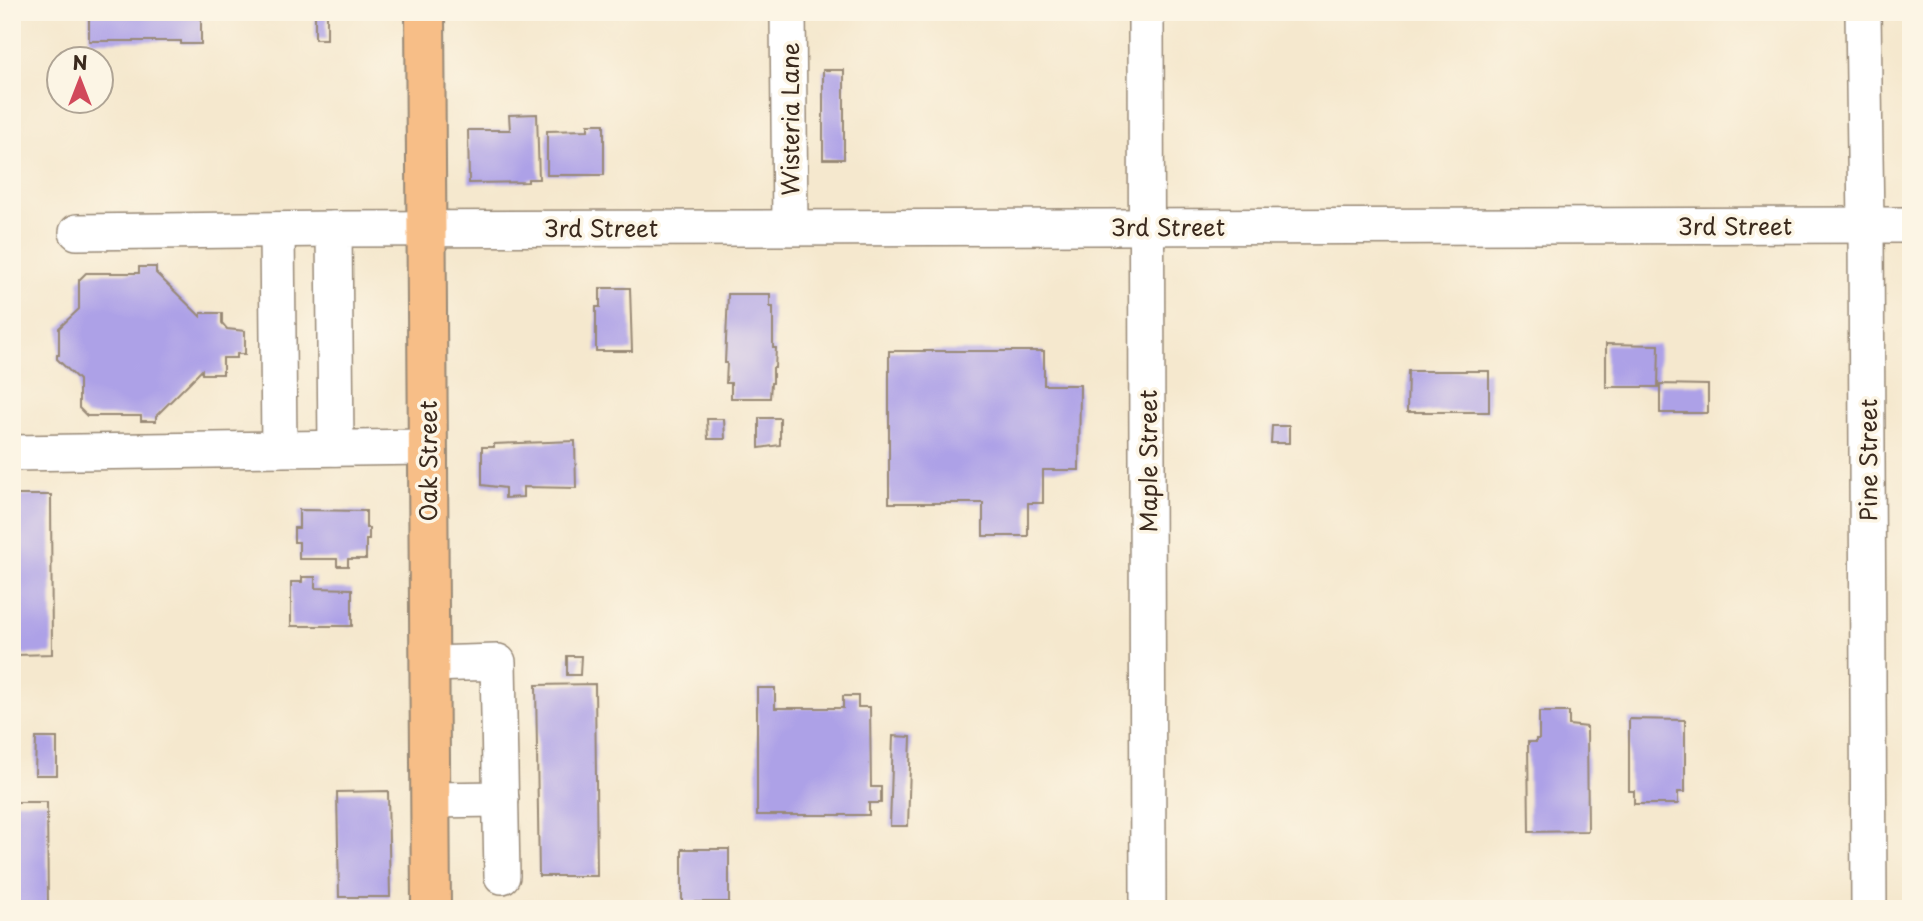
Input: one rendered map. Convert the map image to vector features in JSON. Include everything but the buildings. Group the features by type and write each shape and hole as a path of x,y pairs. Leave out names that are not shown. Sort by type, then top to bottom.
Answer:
{"main road":[{"name":"Oak Street","path":"425,12 430,909"}],"street":[{"name":"Wisteria Lane","path":"788,12 790,226"},
{"name":"Maple Street","path":"1146,12 1148,909"},
{"name":"Pine Street","path":"1863,12 1869,909"},
{"name":"3rd Street","path":"77,232 426,227 1911,225"},
{"path":"334,229 336,449"},
{"path":"277,230 279,449"},
{"path":"12,453 427,447"},
{"path":"429,664 498,662 502,876"},
{"path":"430,800 501,799"}]}
